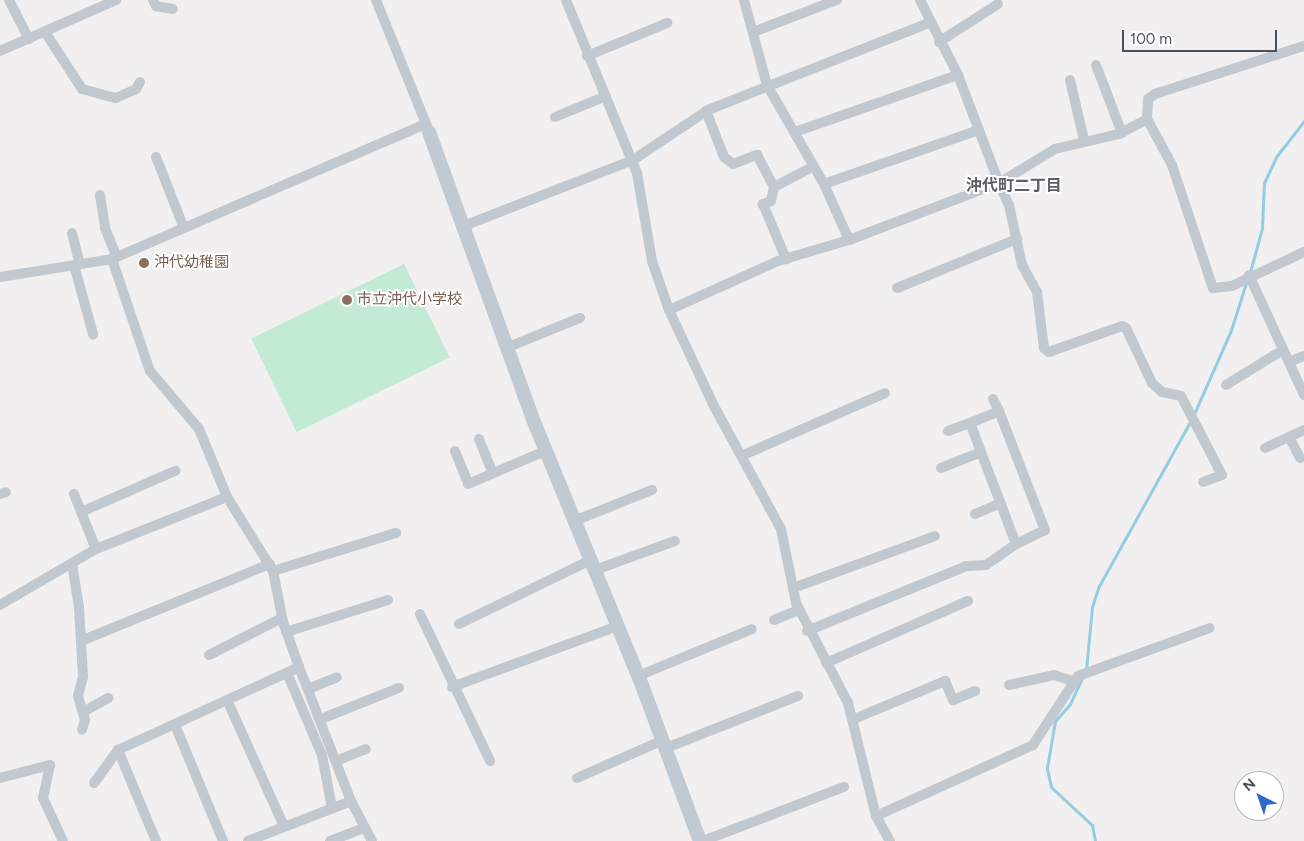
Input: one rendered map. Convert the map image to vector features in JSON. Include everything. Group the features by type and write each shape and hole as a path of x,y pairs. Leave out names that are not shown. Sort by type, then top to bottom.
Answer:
{"street":[{"path":"9,0 29,39"},
{"path":"0,51 116,0"},
{"path":"153,0 156,6 173,10"},
{"path":"376,0 427,128 461,226 545,451 618,626 701,841 844,787"},
{"path":"566,0 587,56 633,160 646,214 652,261 669,310 741,456 782,529 799,610 807,631 826,663 854,720 876,816 890,841"},
{"path":"744,0 767,85 824,184 849,240"},
{"path":"753,32 837,0"},
{"path":"920,0 928,23 958,75 999,183 1017,239 1022,265 1037,292 1044,348 1050,352 1122,326 1126,328 1152,383 1162,392 1181,396 1226,473 1203,482"},
{"path":"939,42 998,4"},
{"path":"587,56 666,23"},
{"path":"461,226 633,160 706,112 767,85 928,23"},
{"path":"45,32 82,89 116,98 136,89 140,82"},
{"path":"1304,46 1155,94 1148,100 1147,119 1172,165 1196,232 1208,282 1222,289 1249,275 1304,252"},
{"path":"1096,65 1122,133"},
{"path":"795,132 958,75"},
{"path":"1070,80 1084,140"},
{"path":"555,117 606,96"},
{"path":"706,112 724,157 733,164 757,155 774,187 771,201 763,204 786,259"},
{"path":"669,310 786,259 849,240 999,183 1055,149 1084,140 1122,133 1147,119"},
{"path":"0,277 114,258 427,128"},
{"path":"824,184 979,130"},
{"path":"156,157 184,228"},
{"path":"774,187 814,166"},
{"path":"100,196 105,228 150,371 199,429 227,497 272,568 286,632 351,801 372,841"},
{"path":"72,233 93,334"},
{"path":"897,288 1017,239"},
{"path":"1249,275 1304,395"},
{"path":"506,348 580,318"},
{"path":"1226,385 1283,350"},
{"path":"1289,362 1304,356"},
{"path":"741,456 885,393"},
{"path":"807,631 966,566 986,565 1016,544 1045,530 993,399"},
{"path":"948,431 999,411"},
{"path":"970,423 1016,544"},
{"path":"1265,448 1304,430"},
{"path":"1289,437 1300,458"},
{"path":"479,439 493,473"},
{"path":"454,451 468,484 545,451"},
{"path":"941,468 981,452"},
{"path":"81,512 175,471"},
{"path":"574,521 652,490"},
{"path":"74,494 96,549"},
{"path":"0,605 96,549 227,497"},
{"path":"975,514 1000,504"},
{"path":"80,641 272,568 396,533"},
{"path":"793,588 935,536"},
{"path":"459,624 593,565 675,541"},
{"path":"72,564 83,677 78,696 83,712 82,730"},
{"path":"286,632 388,600"},
{"path":"826,663 968,601"},
{"path":"774,620 799,610"},
{"path":"420,614 452,687 490,761"},
{"path":"209,655 282,618"},
{"path":"452,687 618,626"},
{"path":"876,816 1032,745 1078,676 1210,628"},
{"path":"638,676 752,629"},
{"path":"94,783 118,750 299,667"},
{"path":"288,673 322,755 332,808"},
{"path":"1009,686 1054,675 1074,682"},
{"path":"308,689 337,677"},
{"path":"854,720 944,681 953,700 975,691"},
{"path":"321,719 399,688"},
{"path":"577,778 664,744 798,696"},
{"path":"83,712 108,698"},
{"path":"227,700 284,826"},
{"path":"175,725 224,841"},
{"path":"336,761 366,749"},
{"path":"118,750 156,841"},
{"path":"0,778 50,765 43,798 63,841"},
{"path":"248,841 351,801"},
{"path":"330,841 364,828"}],"green space":[{"path":"404,264 450,357 297,432 251,339"}],"waterway":[{"path":"1250,272 1262,228 1264,183 1276,157 1304,121"},
{"path":"1194,414 1231,330 1246,283"},
{"path":"1086,670 1092,607 1099,586 1191,420"},
{"path":"1082,678 1070,704 1055,721 1047,768 1051,787 1092,825 1095,841"}],"place":[{"name":"沖代幼稚園","path":"144,263"},
{"name":"市立沖代小学校","path":"347,300"}],"district":[{"name":"沖代町二丁目","path":"1014,186"}]}
